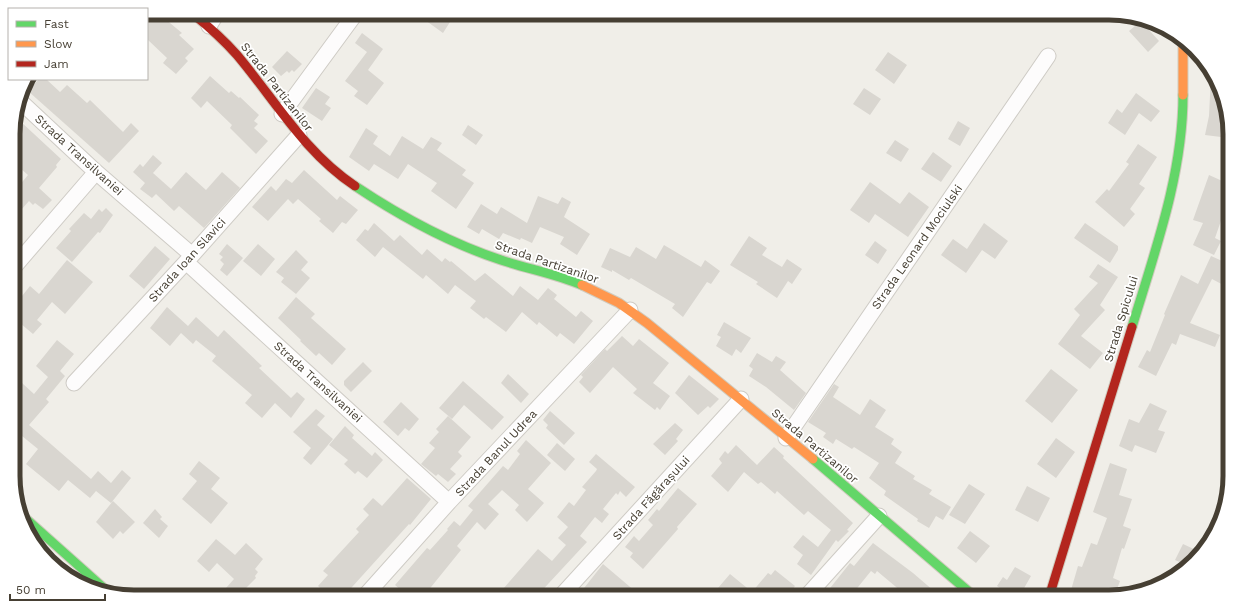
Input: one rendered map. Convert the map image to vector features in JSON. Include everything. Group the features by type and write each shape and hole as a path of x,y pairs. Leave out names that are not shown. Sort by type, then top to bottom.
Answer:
{"street":[{"name":"Strada Partizanilor","path":"201,20 209,26 242,60 282,114 324,163 345,179 446,237 499,259 578,283 605,295 630,310 741,399 967,590"},
{"path":"209,26 213,20"},
{"path":"282,114 351,20"},
{"name":"Strada Spicului","path":"1052,590 1155,250 1179,157 1183,111 1183,48"},
{"name":"Strada Leonard Mociulski","path":"786,438 1048,56"},
{"name":"Strada Transilvaniei","path":"24,105 449,502"},
{"name":"Strada Ioan Slavici","path":"74,383 189,259 299,135"},
{"path":"20,260 96,172"},
{"name":"Strada Banul Udrea","path":"370,590 449,502 630,310"},
{"name":"Strada Făgărașului","path":"566,590 741,399"},
{"path":"812,590 879,516"},
{"path":"30,522 100,585"}],"building":[{"path":"148,20 166,20 182,33 179,35 194,49 185,58 188,61 176,74 163,63 167,58 148,40"},
{"path":"425,20 447,20 450,22 443,33"},
{"path":"1138,24 1145,26 1159,41 1148,52 1129,31"},
{"path":"362,33 383,49 368,70 384,83 367,105 354,96 358,91 345,81 367,52 355,43"},
{"path":"287,51 302,64 294,72 292,70 289,73 287,71 281,76 272,67"},
{"path":"888,52 907,65 894,84 875,70"},
{"path":"210,76 229,93 231,91 239,98 240,97 259,115 254,121 258,124 254,128 268,141 256,154 230,128 232,125 207,101 201,108 191,98"},
{"path":"38,80 47,80 60,92 67,85 87,103 90,100 123,132 131,123 139,131 109,163 28,91"},
{"path":"1211,83 1219,104 1223,137 1205,135 1209,116"},
{"path":"316,88 330,97 325,104 331,108 322,121 302,108"},
{"path":"864,88 881,99 870,115 853,104"},
{"path":"1136,93 1160,111 1151,122 1139,113 1125,135 1108,123 1117,109 1122,113"},
{"path":"958,121 970,128 960,146 948,139"},
{"path":"21,122 61,159 56,165 57,167 39,188 52,200 43,209 35,203 33,205 29,201 20,211 20,185 28,175 20,168"},
{"path":"468,125 483,135 476,145 462,135"},
{"path":"366,128 378,136 373,144 390,156 402,136 423,149 431,137 442,143 437,150 466,170 462,175 474,183 456,209 431,191 437,183 408,164 398,179 374,164 369,171 349,157"},
{"path":"895,140 909,149 901,162 886,153"},
{"path":"1138,144 1157,157 1139,184 1145,188 1130,209 1135,214 1124,227 1095,202 1107,189 1109,191 1129,164 1126,162"},
{"path":"933,152 952,166 941,182 921,169"},
{"path":"153,155 162,163 153,173 171,189 186,172 206,190 222,172 240,188 204,228 179,206 174,211 156,194 152,198 140,189 145,183 133,172 140,164 143,167"},
{"path":"304,170 337,200 340,196 358,210 346,224 342,222 333,233 319,221 321,219 298,199 293,204 288,199 268,221 252,207 271,186 276,191 286,179 292,183"},
{"path":"1209,175 1223,181 1223,206 1221,211 1223,212 1223,215 1215,238 1221,241 1214,255 1193,245 1203,223 1193,220"},
{"path":"870,182 900,204 909,192 929,207 908,237 875,214 869,223 850,210"},
{"path":"538,196 558,204 562,197 571,202 564,217 590,234 577,255 560,244 564,237 540,227 532,243 503,233 499,239 482,229 479,234 467,227 481,204 497,214 501,207 527,223"},
{"path":"106,208 113,215 100,233 98,232 72,262 56,248 71,231 69,229 84,213 91,219 99,209 102,212"},
{"path":"374,223 394,241 400,235 422,255 427,249 442,262 445,258 450,262 451,261 475,281 485,273 513,296 520,286 538,300 548,288 557,295 554,299 576,317 581,311 593,321 574,344 560,333 557,337 539,322 537,325 522,312 506,332 486,317 484,319 470,308 476,301 455,285 448,294 426,275 423,279 383,247 375,257 356,240 365,229 368,231"},
{"path":"984,223 1008,241 995,259 982,250 966,273 941,255 953,239 967,249"},
{"path":"1085,223 1118,246 1118,250 1110,263 1074,238"},
{"path":"749,236 767,248 762,255 782,267 787,259 802,269 792,284 788,281 777,298 756,284 758,282 730,265"},
{"path":"875,241 887,250 878,264 865,255"},
{"path":"227,244 243,258 227,276 220,270 224,264 220,260 223,257 219,254"},
{"path":"258,244 275,259 261,276 243,261"},
{"path":"664,245 701,267 705,260 720,271 711,284 707,282 683,317 672,308 675,304 631,278 629,280 612,270 612,272 601,267 610,248 630,257 636,247 656,259"},
{"path":"155,246 170,259 144,289 129,276"},
{"path":"296,250 308,262 301,270 310,278 296,294 281,282 284,278 276,272"},
{"path":"1211,256 1223,261 1223,285 1212,279 1190,323 1220,335 1215,347 1180,334 1176,345 1172,343 1156,376 1138,367 1147,350 1150,352 1165,315 1164,314 1181,275 1198,284"},
{"path":"67,260 93,282 65,314 52,302 37,320 42,324 33,334 20,323 20,298 30,286 39,294"},
{"path":"1098,264 1118,277 1100,305 1105,310 1081,336 1103,353 1090,369 1058,344 1080,315 1074,309 1098,283 1089,277"},
{"path":"296,297 315,314 311,318 346,349 332,365 319,353 316,356 278,318"},
{"path":"167,307 188,326 196,317 218,337 224,330 262,366 259,368 291,398 297,392 305,399 291,418 275,403 262,418 245,403 252,395 212,361 216,356 196,340 193,344 181,333 170,346 150,328"},
{"path":"724,322 751,338 741,353 736,349 732,356 716,346 721,337 717,335"},
{"path":"622,336 633,346 639,339 669,363 653,383 670,396 660,410 657,407 655,410 633,393 637,389 613,367 590,393 579,382 583,377 581,375 605,349 607,351"},
{"path":"57,340 74,354 60,371 65,376 46,399 49,402 29,425 91,479 98,471 111,483 122,470 131,478 111,503 96,491 90,498 68,480 59,491 26,464 38,449 22,436 20,438 20,386 22,383 34,394 48,377 36,366"},
{"path":"757,353 772,362 776,356 786,362 780,370 806,393 794,410 766,387 749,376 753,369 749,366"},
{"path":"363,362 372,371 351,392 344,385 344,381"},
{"path":"1051,369 1078,390 1052,423 1025,401"},
{"path":"508,374 529,394 521,403 501,383"},
{"path":"689,375 719,399 710,408 708,406 698,415 675,393"},
{"path":"463,381 504,417 492,430 464,405 452,419 439,408"},
{"path":"834,384 839,387 833,397 860,415 870,399 886,410 875,427 894,439 891,444 902,452 895,463 915,476 913,479 932,490 929,494 951,507 943,520 936,516 929,528 917,521 918,519 884,495 886,491 869,478 879,463 854,447 852,449 836,439 833,444 823,437 826,433 808,422"},
{"path":"401,402 419,419 409,431 405,428 398,436 383,422"},
{"path":"1150,403 1167,411 1158,430 1165,432 1156,453 1135,445 1132,452 1119,446 1129,419 1139,423"},
{"path":"316,409 325,416 317,425 333,439 311,465 303,458 311,448 293,432"},
{"path":"550,411 575,433 564,445 546,428 548,425 543,420"},
{"path":"448,416 471,437 458,452 462,456 450,469 456,474 448,482 438,474 436,476 421,464 435,448 429,443 439,432 436,429"},
{"path":"675,423 683,430 676,439 678,441 665,455 653,444"},
{"path":"345,426 354,435 352,438 372,456 375,452 383,460 367,478 358,471 355,474 344,464 348,460 329,445"},
{"path":"1056,438 1075,452 1056,478 1037,464"},
{"path":"526,440 551,463 528,489 544,503 527,522 515,510 519,505 502,490 488,504 499,514 485,530 477,522 457,546 461,550 429,590 401,590 395,585 427,548 430,550 454,521 460,526 473,510 468,506 503,466 508,470 520,454 517,451"},
{"path":"557,443 575,459 565,471 547,455"},
{"path":"736,445 757,465 774,447 784,456 783,458 853,523 847,530 849,531 838,542 836,540 811,575 797,564 803,555 793,547 803,535 818,547 831,530 808,511 804,515 777,491 775,494 761,482 758,484 744,472 728,492 711,476 722,463 719,459 725,451 728,454"},
{"path":"596,454 635,487 626,497 620,491 618,495 616,493 603,509 609,514 602,523 595,517 580,536 587,542 542,590 504,590 503,589 538,549 552,561 566,545 558,538 568,527 557,517 569,502 574,506 586,490 582,487 597,469 589,462"},
{"path":"199,461 220,478 211,489 228,503 211,524 182,499 197,481 189,474"},
{"path":"1110,463 1127,469 1119,495 1132,499 1123,526 1131,529 1124,549 1122,548 1113,578 1120,581 1117,590 1071,590 1078,566 1082,567 1091,543 1097,545 1107,518 1093,512"},
{"path":"407,478 431,499 410,525 409,524 349,590 322,590 318,586 328,575 323,571 359,532 356,529 369,515 363,509 373,498 382,506"},
{"path":"969,484 985,494 965,524 949,515"},
{"path":"1027,486 1050,498 1038,522 1015,510"},
{"path":"678,488 697,504 677,527 678,529 643,569 630,557 633,553 625,547 634,536 639,541 653,525 648,520 657,509 659,511"},
{"path":"113,501 135,522 123,534 120,531 113,539 96,522"},
{"path":"155,509 162,517 160,519 168,526 159,538 143,523"},
{"path":"970,531 990,546 976,563 957,548"},
{"path":"216,539 235,555 246,543 263,559 255,569 258,572 255,576 256,578 244,590 228,590 226,588 234,579 217,563 209,572 197,561"},
{"path":"873,543 933,590 900,590 877,571 875,574 871,571 856,590 829,590 850,563 854,566"},
{"path":"1183,544 1196,550 1182,563 1175,560"},
{"path":"603,564 634,590 583,590"},
{"path":"1015,567 1031,576 1023,590 1003,590 997,586 1003,577 1007,580"},
{"path":"775,570 795,586 792,590 754,590 768,573 771,575"},
{"path":"730,574 750,590 720,590 718,588"}],"traffic: fast":[{"path":"1132,327 1158,241 1173,183 1182,125 1183,95"},
{"path":"355,186 389,208 444,237 501,260 582,285"},
{"path":"813,459 967,590"},
{"path":"30,522 100,585"}],"traffic: slow":[{"path":"1183,48 1183,95"},
{"path":"582,285 619,303 647,323 813,459"}],"traffic: jam":[{"path":"200,20 237,55 291,125 320,158 355,186"},
{"path":"1051,590 1132,327"}]}
